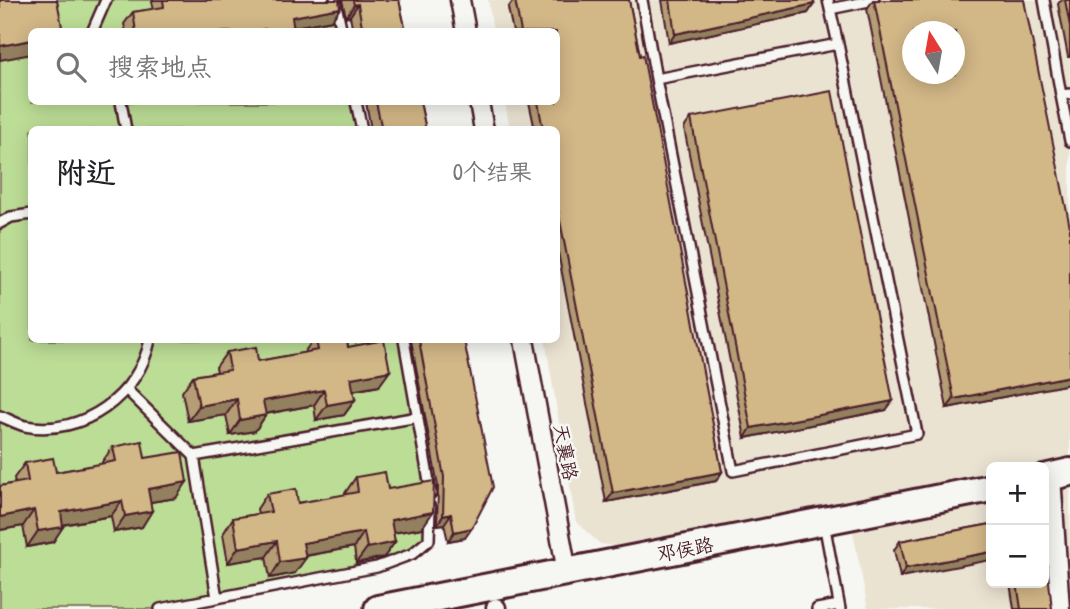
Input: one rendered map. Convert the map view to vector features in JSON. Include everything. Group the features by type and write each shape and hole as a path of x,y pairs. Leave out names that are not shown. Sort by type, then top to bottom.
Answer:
{"street":[{"path":"460,0 465,28"},
{"path":"480,105 483,126"},
{"name":"天襄路","path":"525,343 567,572"},
{"path":"1055,476 1060,609"},
{"name":"邓侯路","path":"378,609 986,489"}],"lane":[{"path":"94,28 106,0"},
{"path":"335,0 341,28"},
{"path":"642,0 733,471 918,434 829,4 874,0"},
{"path":"1044,0 1066,94 1070,141"},
{"path":"656,79 838,44"},
{"path":"122,105 125,126"},
{"path":"357,105 361,126"},
{"path":"0,223 11,217 28,215"},
{"path":"0,416 26,426 63,426 98,413 127,390 146,358 149,343"},
{"path":"160,609 377,567 412,554 429,540 431,487 405,343"},
{"path":"127,390 194,456 216,598"},
{"path":"194,456 418,417"},
{"path":"817,609 839,607 823,522"}],"shaded area":[{"path":"488,0 1070,0 1070,458 1049,462 986,462 986,475 614,546 600,544 576,522 546,343 560,343 560,126 509,126 506,105 560,105 560,28 493,28"},
{"path":"1070,472 1070,609 868,609 850,516 986,489 986,588 1049,588 1049,477"}],"green space":[{"path":"0,0 335,0 341,28 28,28 28,105 357,105 361,126 28,126 28,343 405,343 431,487 429,540 412,554 377,567 160,609 0,609"}],"building":[{"path":"0,0 57,0 62,28 28,28 28,41 0,46"},
{"path":"163,0 339,0 340,8 292,17 293,28 135,28 133,12 164,7"},
{"path":"353,0 399,0 405,28 362,28 358,4 354,5"},
{"path":"515,0 629,0 640,56 643,55 722,472 613,493 560,221 560,126 542,126 539,105 560,105 560,28 520,28"},
{"path":"670,0 813,0 814,4 675,34"},
{"path":"874,0 1024,0 1070,227 1070,376 954,399"},
{"path":"1065,0 1070,0 1070,26"},
{"path":"832,91 893,401 751,428 691,118"},
{"path":"377,105 421,105 425,126 381,126"},
{"path":"317,343 347,343 348,347 385,343 390,371 351,378 355,400 327,405 324,390 263,401 266,415 240,420 237,399 199,406 193,376 230,370 227,352 256,347 258,361 318,350"},
{"path":"420,343 465,343 493,487 472,528 454,532 451,514 443,516 444,477"},
{"path":"142,441 145,458 182,452 187,482 148,489 152,511 125,516 122,501 61,512 63,527 38,531 34,510 0,517 0,486 28,481 25,463 53,458 56,472 116,461 113,447"},
{"path":"385,472 388,489 434,481 433,512 391,520 395,542 367,548 364,532 303,543 306,558 280,562 277,541 238,548 233,518 271,512 267,494 296,489 298,503 358,492 356,477"},
{"path":"986,525 986,553 906,568 900,541"},
{"path":"1049,582 1052,609 1021,609 1018,588 1049,588"}]}
